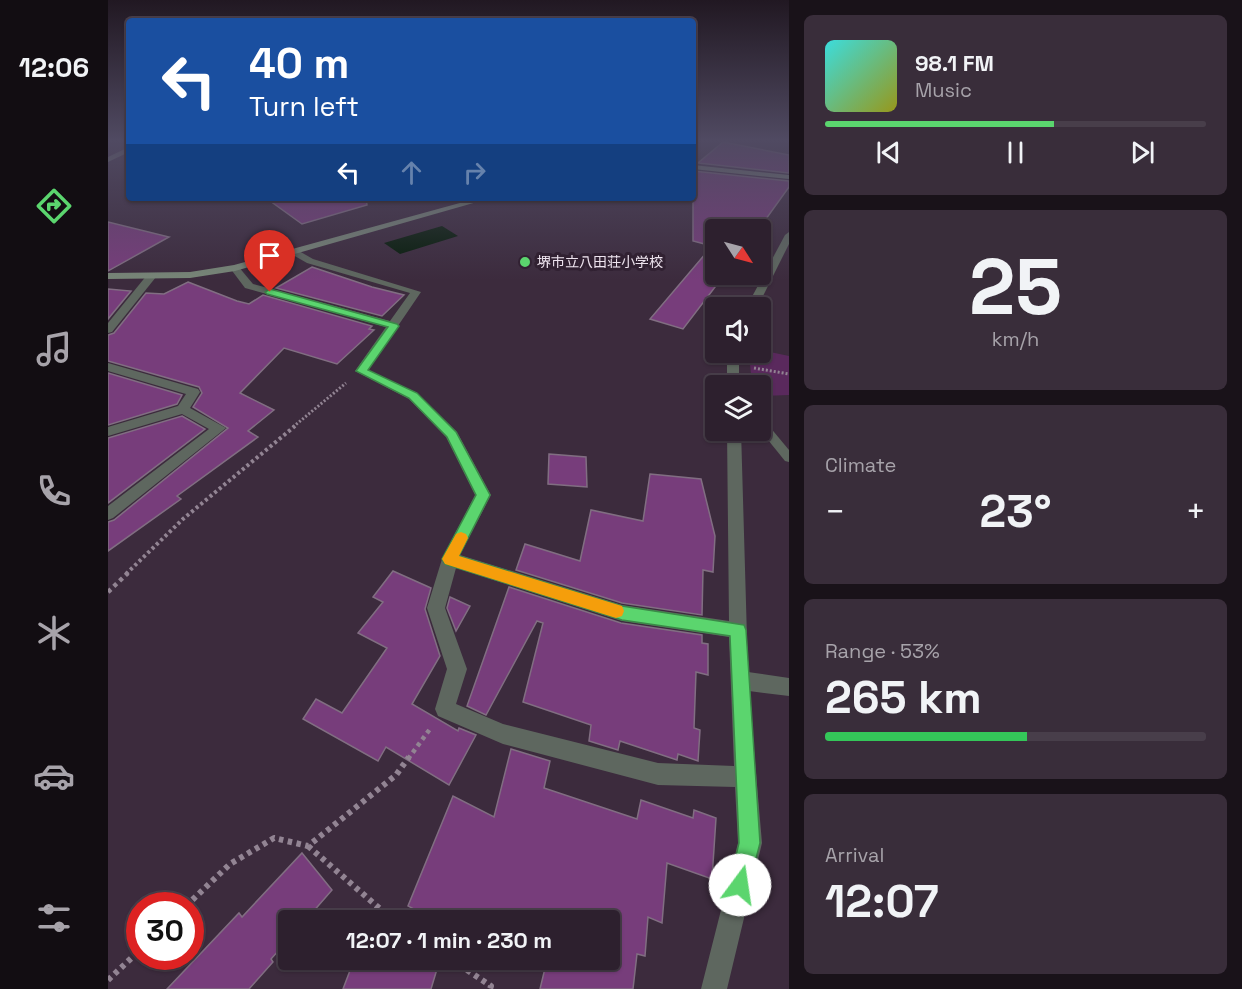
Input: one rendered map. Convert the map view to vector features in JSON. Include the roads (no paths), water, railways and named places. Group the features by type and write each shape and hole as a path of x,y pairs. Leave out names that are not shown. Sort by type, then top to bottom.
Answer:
{"street":[{"path":"108,276 190,275 235,268 297,253 477,201"},
{"path":"757,297 789,235"},
{"path":"297,253 310,261 416,292 361,371 413,396 452,435 483,495 450,559 436,608 457,669 444,709 503,734 658,774 745,777"},
{"path":"235,268 249,286 394,326"},
{"path":"108,330 151,277"},
{"path":"108,367 194,392 183,409 108,432"},
{"path":"108,514 219,428 183,409"},
{"path":"714,989 750,843 739,680 734,441"},
{"path":"450,559 622,613 738,630"},
{"path":"739,680 789,687"}],"lane":[{"path":"771,436 789,458"}],"place":[{"name":"堺市立八田荘小学校","path":"525,262"}]}
